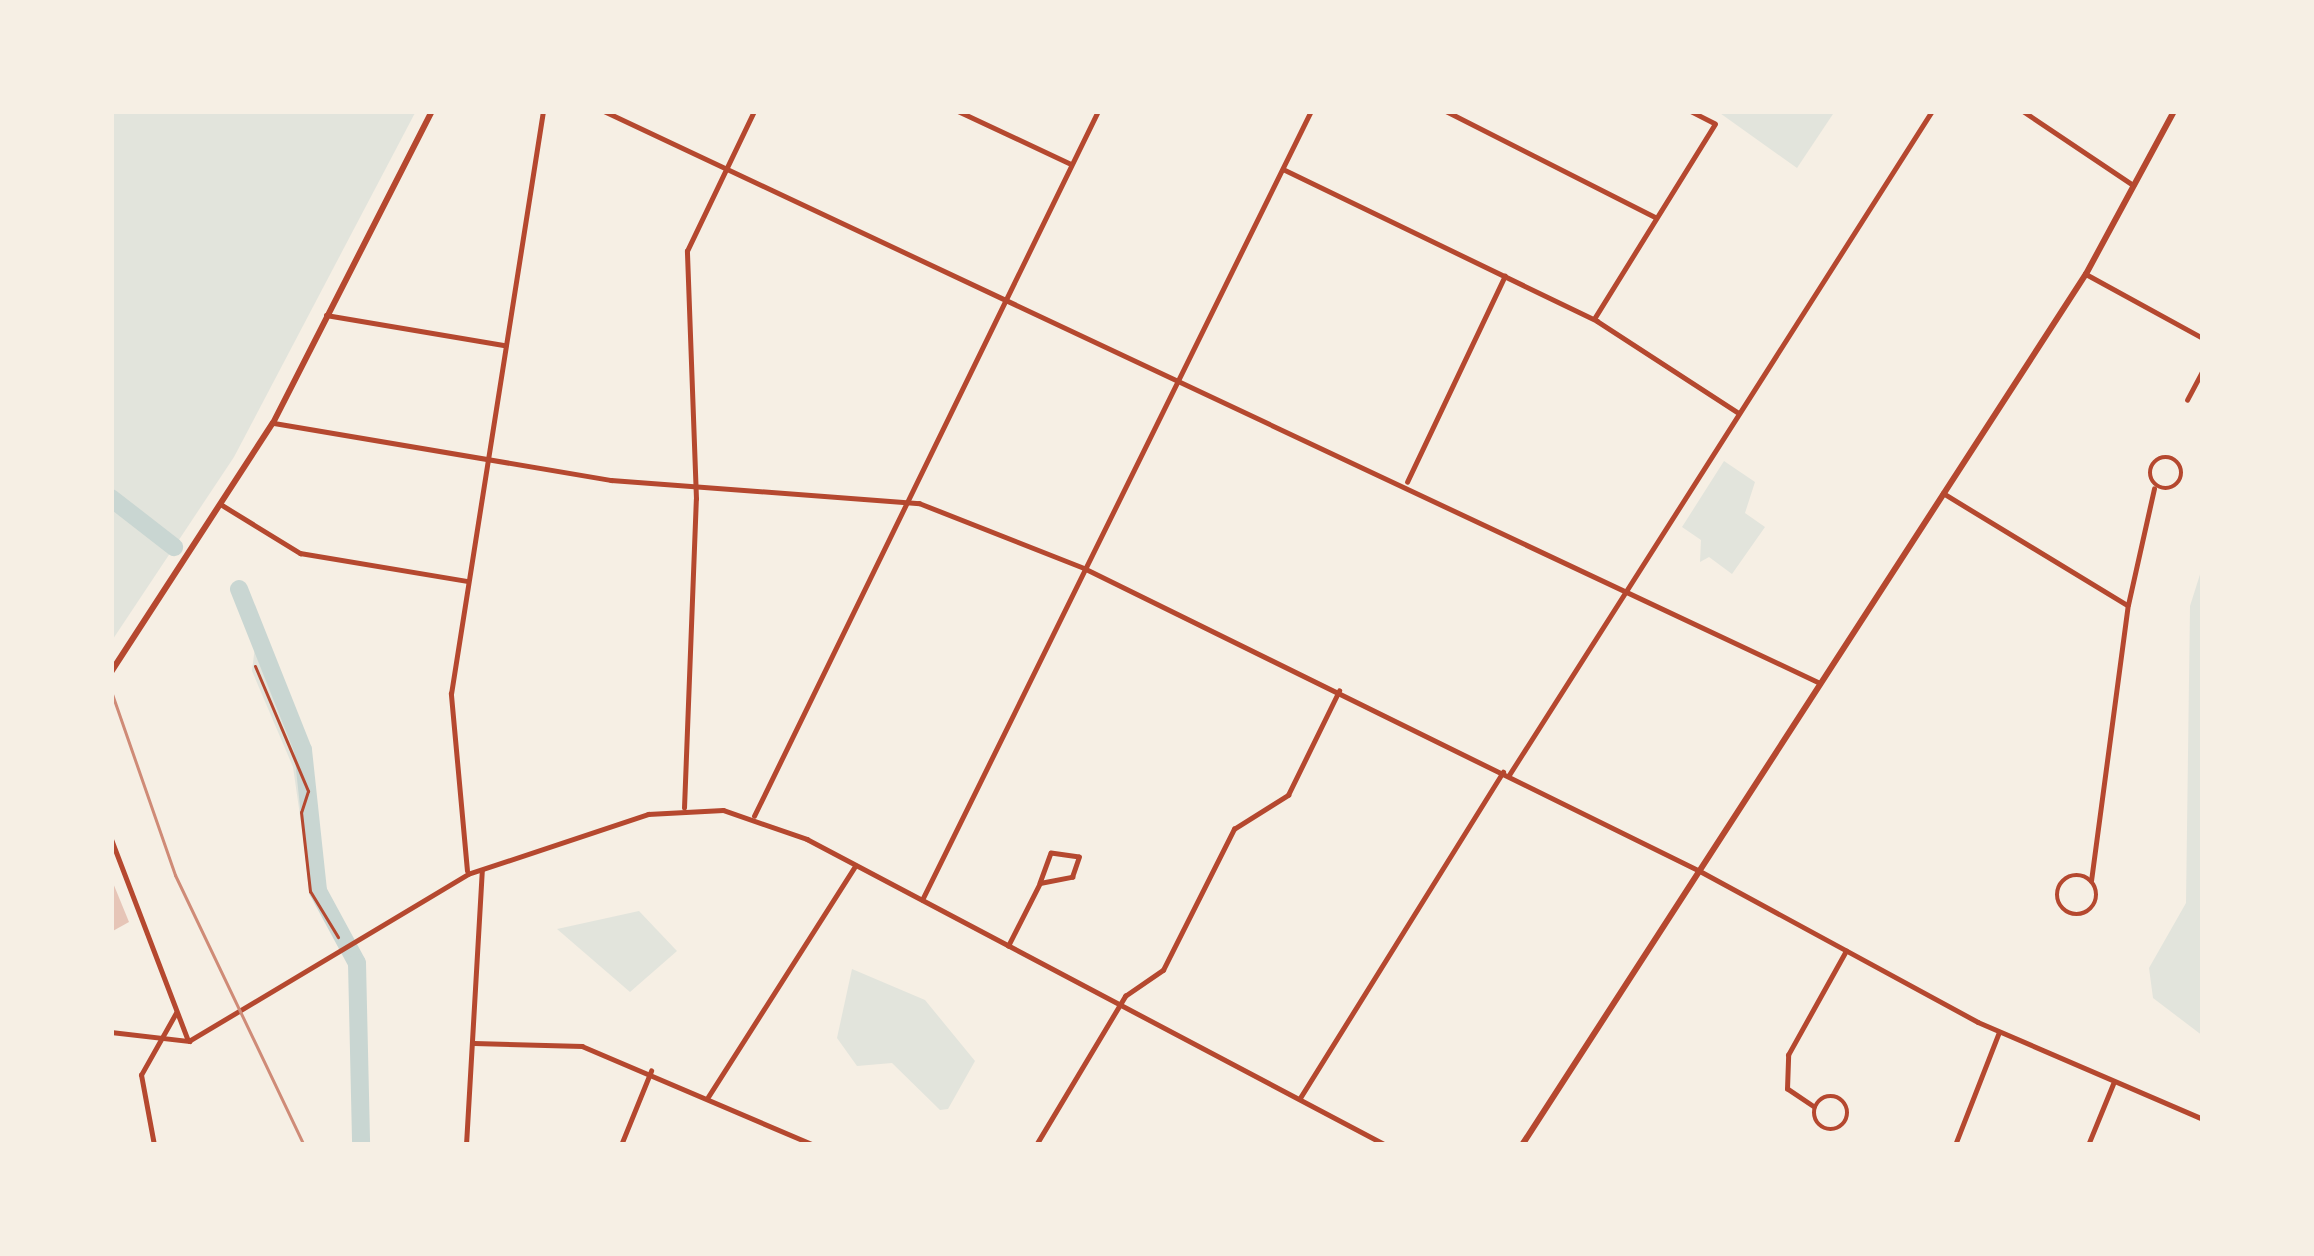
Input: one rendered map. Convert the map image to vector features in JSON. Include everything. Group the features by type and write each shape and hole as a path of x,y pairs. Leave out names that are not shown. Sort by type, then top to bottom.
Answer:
{"street":[{"path":"111,672 273,423 431,111"},
{"path":"468,874 452,694 543,111"},
{"path":"604,111 1181,377 1821,683"},
{"path":"684,808 696,487 687,250 754,111"},
{"path":"958,111 1072,164"},
{"path":"754,816 1098,111"},
{"path":"922,900 1311,111"},
{"path":"1446,111 1656,218"},
{"path":"1594,319 1715,124 1689,111"},
{"path":"1300,1097 1932,111"},
{"path":"2023,111 2134,186"},
{"path":"1522,1145 2086,274 2174,111"},
{"path":"1283,169 1594,319 1738,412"},
{"path":"2086,274 2203,338"},
{"path":"1406,484 1505,276"},
{"path":"326,315 505,345"},
{"path":"2187,400 2203,370"},
{"path":"273,423 487,461 696,487 906,502 1084,568 1700,871 2000,1032 2203,1119"},
{"path":"2091,881 2062,882 2062,908 2090,910 2097,894 2091,881 2128,605 2154,489 2154,462 2175,460 2179,482 2154,489"},
{"path":"1943,493 2102,596 2128,605"},
{"path":"222,506 296,552 467,581"},
{"path":"1036,1145 1120,1004 1163,970 1234,830 1288,795 1339,691"},
{"path":"111,1032 159,1042 189,1041 468,874 684,808 754,816 1386,1145"},
{"path":"111,838 189,1041"},
{"path":"1008,946 1051,854 1079,856 1072,877 1040,884"},
{"path":"708,1097 855,866"},
{"path":"466,1145 482,871"},
{"path":"1814,1107 1838,1098 1846,1122 1825,1129 1814,1107 1787,1089 1788,1055 1846,951"},
{"path":"154,1145 140,1091 176,1008"},
{"path":"1955,1145 2000,1032"},
{"path":"474,1042 582,1046 651,1071 814,1145"},
{"path":"621,1145 651,1071"},
{"path":"2088,1145 2113,1082"}],"path":[{"path":"255,666 308,791 301,812 310,891 338,937"}],"shaded area":[{"path":"111,111 416,111 234,457 111,642"},
{"path":"1717,111 1835,111 1797,168"},
{"path":"1724,461 1755,482 1745,513 1765,527 1732,574 1709,557 1700,562 1701,540 1682,527"},
{"path":"2203,565 2203,1036 2153,998 2149,968 2186,903 2190,606"},
{"path":"258,622 312,770 321,869 310,885 293,767 252,671"},
{"path":"639,911 677,951 630,992 557,929"},
{"path":"852,969 925,1000 975,1061 948,1109 940,1110 892,1063 857,1066 837,1038"}],"building":[{"path":"111,878 129,922 111,932"}],"waterway":[{"path":"111,498 174,547"},
{"path":"239,589 303,750 318,891 357,963 361,1145"}],"railway":[{"path":"111,691 175,875 304,1145"}]}
